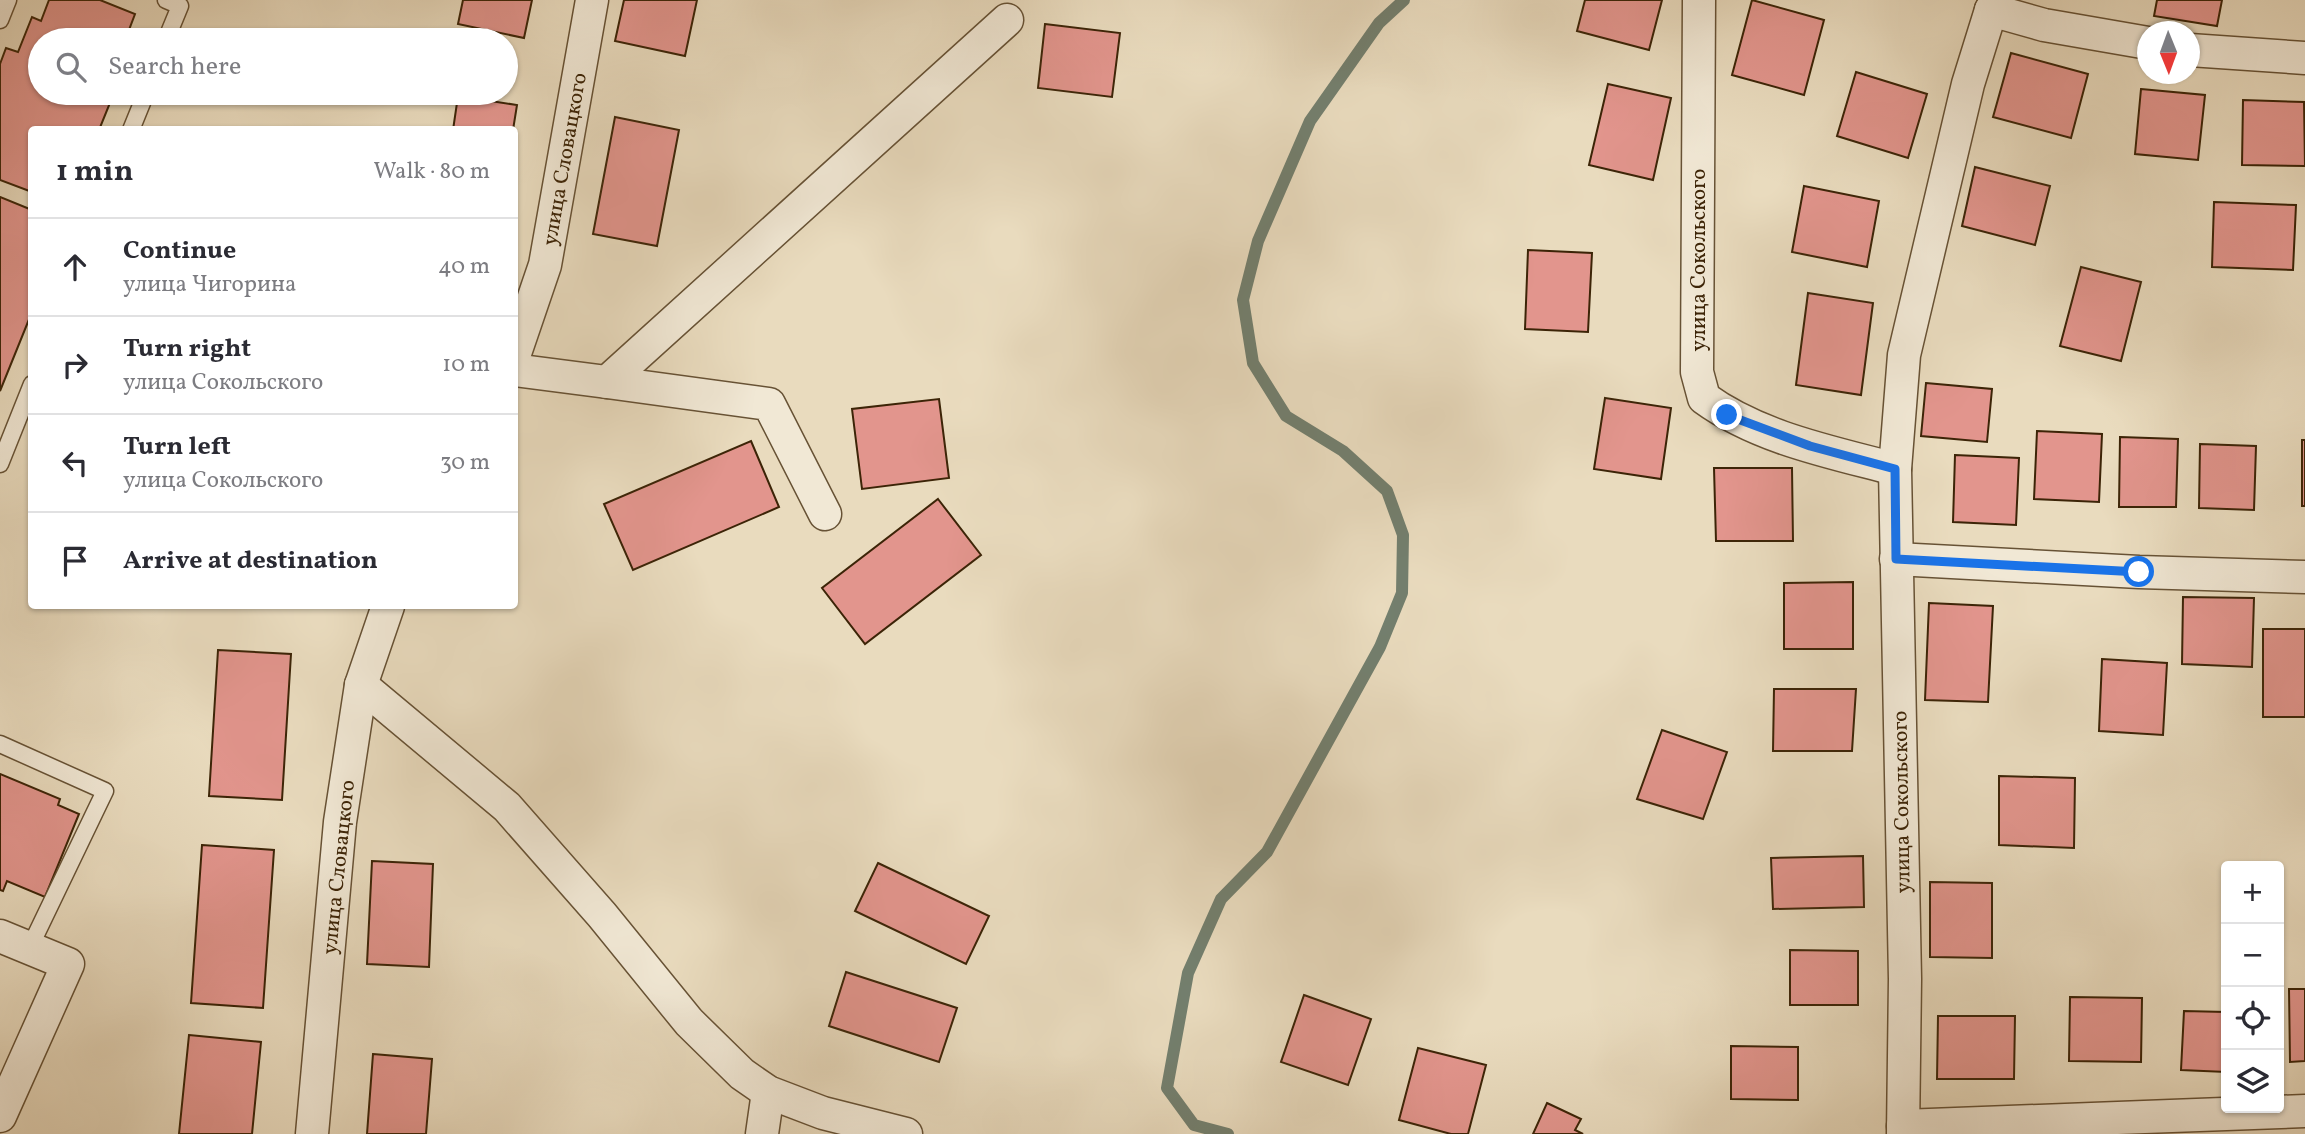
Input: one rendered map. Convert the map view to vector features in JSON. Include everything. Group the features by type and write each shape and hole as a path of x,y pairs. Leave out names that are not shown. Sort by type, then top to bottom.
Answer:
{"street":[{"name":"улица Словацкого","path":"518,344 545,265 592,0"},
{"name":"улица Сокольского","path":"1699,0 1698,372 1704,398 1727,415 1810,446 1895,469"},
{"name":"улица Сокольского","path":"1903,1130 1905,979 1895,469 1904,355 1968,84 1994,5"},
{"path":"1994,5 2044,25 2137,41"},
{"path":"607,382 1007,20"},
{"path":"2200,51 2305,58"},
{"path":"518,371 769,404 825,514"},
{"path":"1896,559 2139,572 2305,577"},
{"name":"улица Словацкого","path":"312,1134 340,822 361,685 387,609"},
{"path":"361,685 507,807 602,915 689,1022 742,1074 768,1092 823,1113 906,1134"},
{"path":"0,936 68,964 0,1116"},
{"path":"762,1134 768,1092"},
{"path":"1903,1130 2171,1114 2305,1111"}],"lane":[{"path":"0,20 8,0"},
{"path":"166,0 180,6 171,28"},
{"path":"133,126 141,105"},
{"path":"0,464 28,394"},
{"path":"0,744 105,791 30,947"}],"building":[{"path":"49,0 100,0 135,14 130,28 28,28 28,105 109,105 101,126 28,126 28,190 0,180 0,64 6,48 18,52 32,17 41,21"},
{"path":"463,0 532,0 524,38 518,37 518,28 477,28 458,24"},
{"path":"624,0 697,0 685,56 615,41"},
{"path":"1585,0 1662,0 1649,50 1577,31"},
{"path":"1752,0 1824,20 1804,95 1732,75"},
{"path":"2157,0 2222,0 2217,26 2200,23 2200,21 2154,16"},
{"path":"1045,24 1120,33 1112,97 1038,88"},
{"path":"2011,53 2088,74 2071,138 1993,117"},
{"path":"1856,72 1927,94 1908,158 1837,136"},
{"path":"1608,84 1671,98 1653,180 1589,165"},
{"path":"2141,89 2205,95 2198,160 2135,154"},
{"path":"2243,100 2304,102 2305,166 2242,165"},
{"path":"457,105 517,105 514,126 454,126"},
{"path":"615,117 679,130 657,246 593,234"},
{"path":"1975,167 2050,186 2035,245 1962,226"},
{"path":"1804,186 1879,201 1867,267 1792,252"},
{"path":"0,197 28,208 28,322 0,391"},
{"path":"2214,202 2296,205 2293,270 2212,267"},
{"path":"1528,250 1592,253 1588,332 1525,329"},
{"path":"2081,267 2141,282 2121,361 2060,346"},
{"path":"1808,293 1873,303 1861,395 1796,385"},
{"path":"1926,383 1992,389 1987,442 1921,436"},
{"path":"1605,398 1671,408 1661,479 1594,469"},
{"path":"939,399 949,478 862,489 852,409"},
{"path":"2037,431 2102,434 2099,502 2034,499"},
{"path":"2120,437 2178,439 2176,507 2119,507"},
{"path":"2302,440 2305,440 2305,506 2302,506"},
{"path":"751,441 779,507 633,570 604,504"},
{"path":"2200,444 2256,446 2254,510 2199,508"},
{"path":"1955,455 2019,458 2016,525 1953,522"},
{"path":"1714,468 1792,468 1793,541 1716,541"},
{"path":"938,499 981,555 865,644 822,588"},
{"path":"1853,582 1853,649 1784,649 1784,583"},
{"path":"2183,597 2254,598 2252,667 2182,664"},
{"path":"1929,603 1993,606 1988,702 1925,700"},
{"path":"2263,629 2305,629 2305,717 2263,717"},
{"path":"218,650 291,654 282,800 209,796"},
{"path":"2102,659 2167,663 2163,735 2099,731"},
{"path":"1774,689 1856,689 1852,751 1773,751"},
{"path":"1662,730 1727,752 1703,819 1637,799"},
{"path":"0,774 60,799 58,805 79,814 45,897 7,881 3,891 0,890"},
{"path":"1999,776 2075,778 2074,848 1999,845"},
{"path":"202,845 274,850 263,1008 191,1003"},
{"path":"1863,856 1864,907 1773,909 1771,858"},
{"path":"372,861 433,864 429,967 367,964"},
{"path":"878,863 989,916 966,964 855,911"},
{"path":"1930,882 1992,883 1992,958 1930,957"},
{"path":"1790,950 1858,951 1858,1005 1790,1005"},
{"path":"846,972 957,1008 939,1062 829,1026"},
{"path":"2289,989 2305,989 2305,1061 2290,1062"},
{"path":"1304,995 1371,1019 1348,1085 1281,1062"},
{"path":"2070,997 2142,998 2141,1062 2069,1061"},
{"path":"2184,1011 2221,1012 2221,1072 2181,1070"},
{"path":"1938,1016 2015,1016 2014,1079 1937,1079"},
{"path":"189,1035 261,1042 252,1134 179,1134"},
{"path":"1731,1046 1798,1047 1798,1100 1731,1099"},
{"path":"1418,1048 1486,1065 1468,1134 1451,1134 1399,1120"},
{"path":"373,1054 432,1059 426,1134 367,1134"},
{"path":"1547,1103 1581,1119 1575,1130 1583,1134 1533,1134"}],"waterway":[{"path":"1228,1134 1194,1125 1167,1088 1188,973 1221,899 1267,852 1380,647 1402,593 1403,535 1387,491 1343,451 1286,416 1253,363 1243,300 1258,241 1310,121 1379,23 1404,0"}],"route":[{"path":"1727,415 1810,446 1895,469 1896,559 2139,572"}]}
